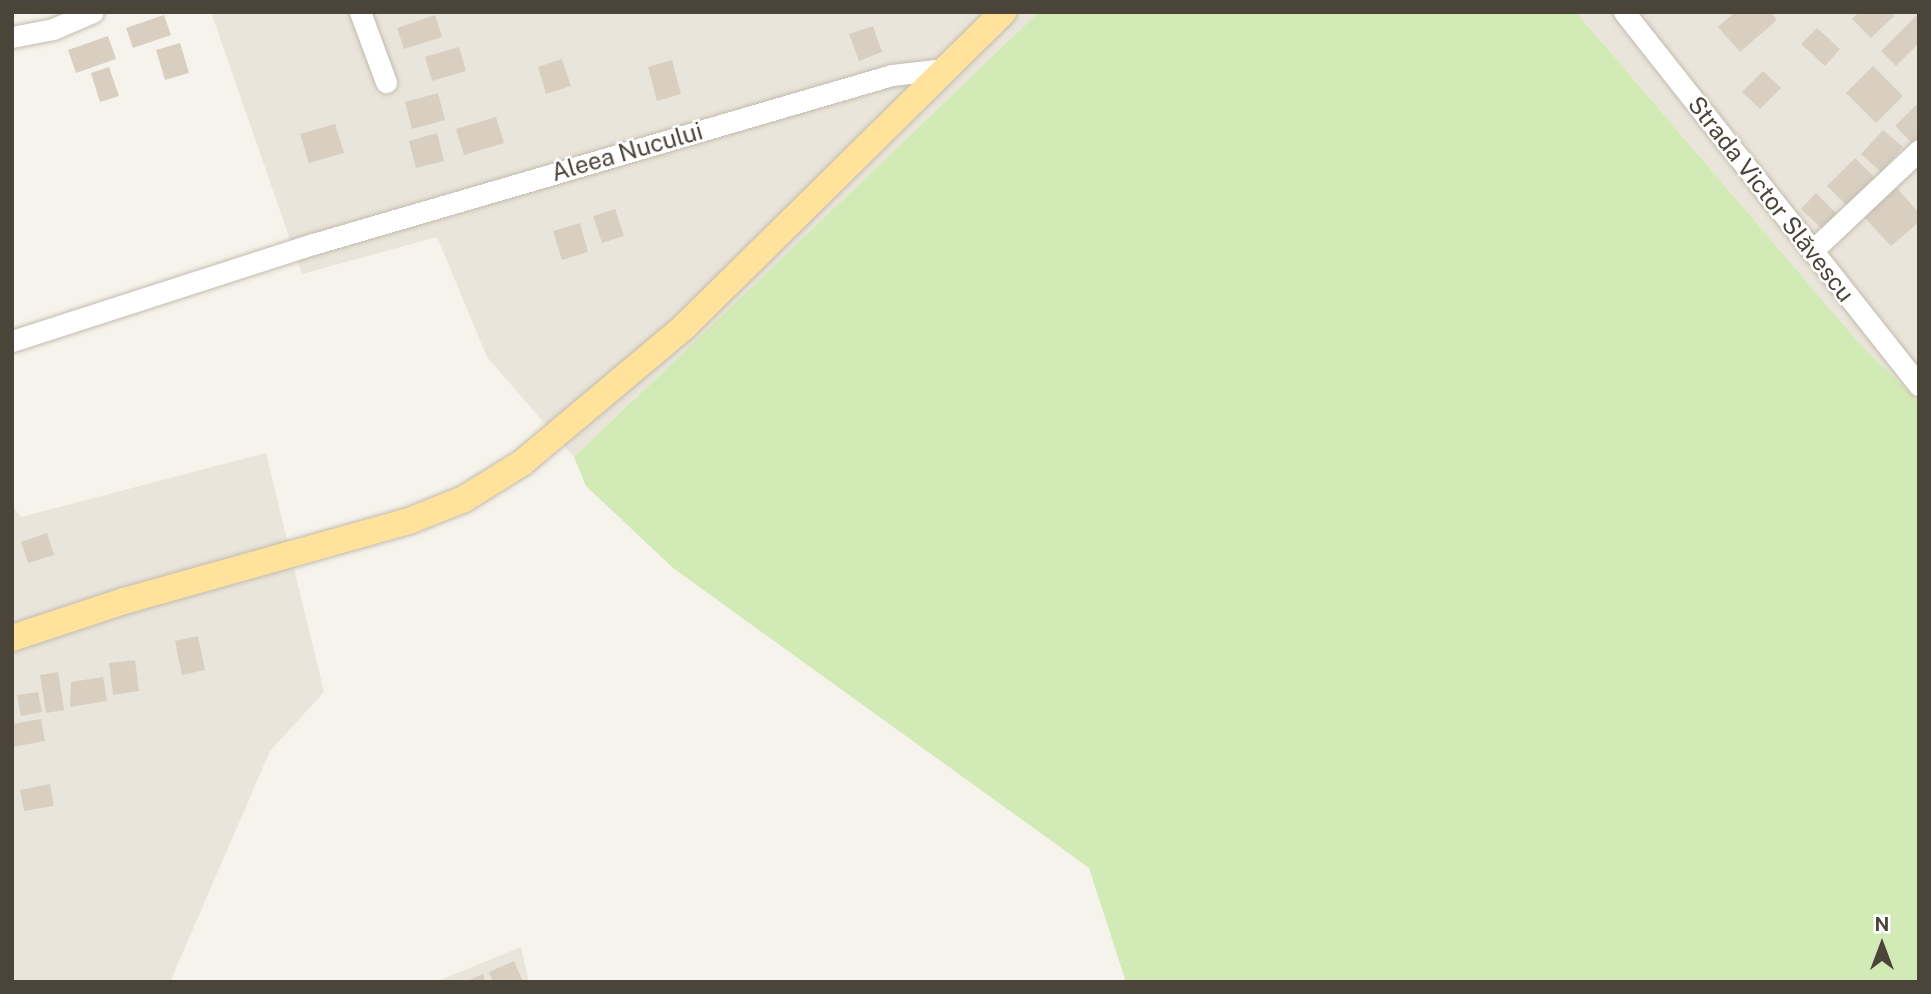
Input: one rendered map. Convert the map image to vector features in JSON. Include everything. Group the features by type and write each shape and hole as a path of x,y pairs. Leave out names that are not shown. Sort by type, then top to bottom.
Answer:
{"main road":[{"path":"12,638 124,601 409,521 464,499 522,463 685,326 1003,12"}],"street":[{"path":"12,37 53,29 93,12"},
{"path":"360,12 386,82"},
{"name":"Strada Victor Slăvescu","path":"1624,12 1919,386"},
{"name":"Aleea Nucului","path":"12,341 313,244 892,75 943,69"},
{"path":"1812,251 1919,150"}],"shaded area":[{"path":"211,12 1039,12 574,457 487,357 437,237 302,274"},
{"path":"1576,12 1919,12 1919,402 1859,343"},
{"path":"266,453 324,692 270,751 170,982 12,982 12,505 21,517"},
{"path":"521,947 529,982 435,982"}],"green space":[{"path":"1039,12 1576,12 1859,343 1919,402 1919,982 1126,982 1089,868 673,568 586,486 574,457"}],"building":[{"path":"1735,12 1770,12 1777,20 1740,52 1718,27"},
{"path":"1859,12 1891,12 1894,16 1871,38 1852,19"},
{"path":"1919,13 1919,43 1896,66 1881,51"},
{"path":"164,15 171,35 133,48 126,28"},
{"path":"435,15 442,37 404,49 397,28"},
{"path":"873,26 882,52 859,61 849,34"},
{"path":"1817,28 1840,49 1825,66 1801,44"},
{"path":"108,36 116,59 76,73 68,50"},
{"path":"180,43 189,73 165,80 156,50"},
{"path":"459,47 466,71 432,81 425,57"},
{"path":"562,59 571,86 546,94 538,67"},
{"path":"672,60 681,94 657,101 648,67"},
{"path":"1873,66 1903,96 1876,123 1846,93"},
{"path":"109,67 119,96 100,102 91,73"},
{"path":"1763,71 1781,88 1760,109 1742,92"},
{"path":"438,93 445,120 412,129 405,102"},
{"path":"1919,102 1919,136 1912,143 1895,126"},
{"path":"496,117 504,143 464,155 456,129"},
{"path":"335,124 344,153 309,163 300,134"},
{"path":"1883,130 1903,147 1881,172 1861,154"},
{"path":"437,133 444,161 416,168 409,141"},
{"path":"1855,158 1875,178 1847,206 1827,186"},
{"path":"1896,187 1919,213 1919,222 1891,246 1863,216"},
{"path":"1816,193 1839,216 1824,231 1801,209"},
{"path":"615,209 624,236 602,243 593,216"},
{"path":"580,223 588,252 562,260 553,231"},
{"path":"47,533 54,555 28,563 21,542"},
{"path":"198,636 205,670 182,675 175,641"},
{"path":"135,660 139,691 113,695 109,663"},
{"path":"58,672 64,710 46,713 40,675"},
{"path":"103,677 107,701 70,707 71,682"},
{"path":"38,692 42,712 21,716 17,695"},
{"path":"41,719 45,741 12,747 12,724"},
{"path":"50,784 54,806 24,811 20,790"},
{"path":"514,961 523,982 493,982 489,972"},
{"path":"483,974 486,982 465,982"}]}
